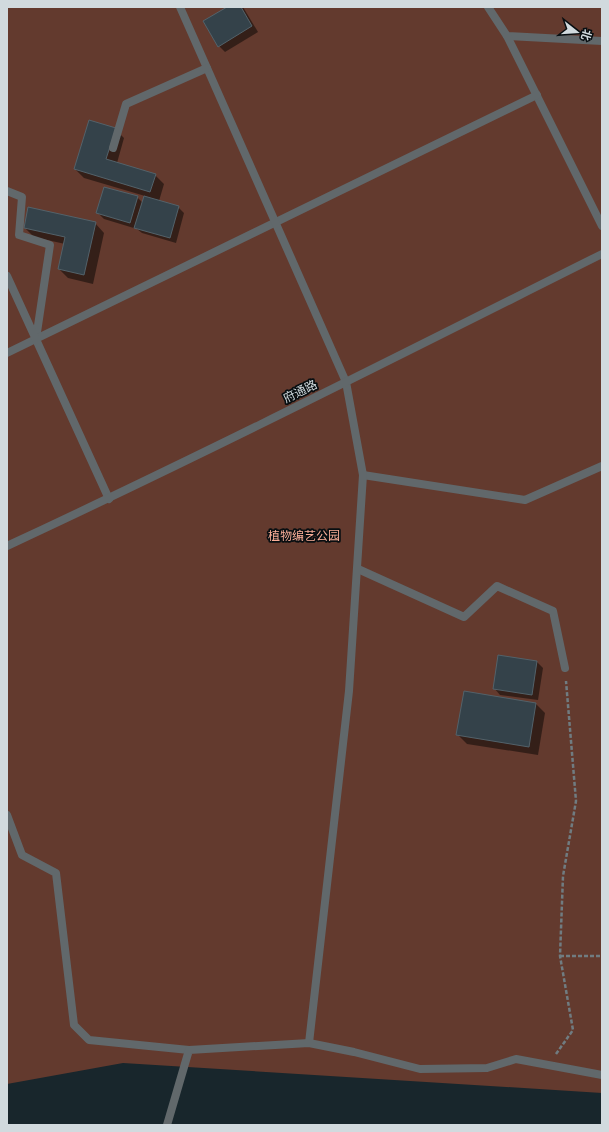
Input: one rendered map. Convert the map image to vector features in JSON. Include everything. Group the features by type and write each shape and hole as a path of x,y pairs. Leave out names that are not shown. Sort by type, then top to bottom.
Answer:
{"street":[{"path":"180,7 346,382 363,475 349,691 309,1043"},
{"path":"488,7 507,36 602,226"},
{"path":"507,36 602,41"},
{"path":"113,148 126,104 207,68"},
{"path":"7,353 537,95"},
{"path":"7,191 22,197 19,235 50,245 36,339"},
{"name":"府通路","path":"7,546 109,499 602,254"},
{"path":"7,276 109,499"},
{"path":"363,475 525,500 602,466"},
{"path":"358,569 464,617 496,586 553,611 565,668"},
{"path":"7,815 22,855 56,873 74,1026 89,1040 189,1050 309,1043 354,1052 420,1070 487,1068 516,1059 602,1074"},
{"path":"167,1125 189,1050"}],"path":[{"path":"556,1055 573,1030 560,956 563,876 576,801 565,668"},
{"path":"560,956 602,956"}],"green space":[{"name":"植物编艺公园","path":"7,7 602,7 602,1093 123,1063 7,1084"}],"building":[{"path":"227,7 241,7 252,26 218,47 203,21"},
{"path":"89,120 116,128 106,159 156,174 150,192 74,169"},
{"path":"104,187 138,196 130,223 96,213"},
{"path":"144,196 179,206 170,238 134,228"},
{"path":"28,207 96,222 84,275 58,269 65,237 24,228"},
{"path":"498,655 537,661 532,695 493,689"},
{"path":"464,691 536,703 529,747 456,735"}]}
